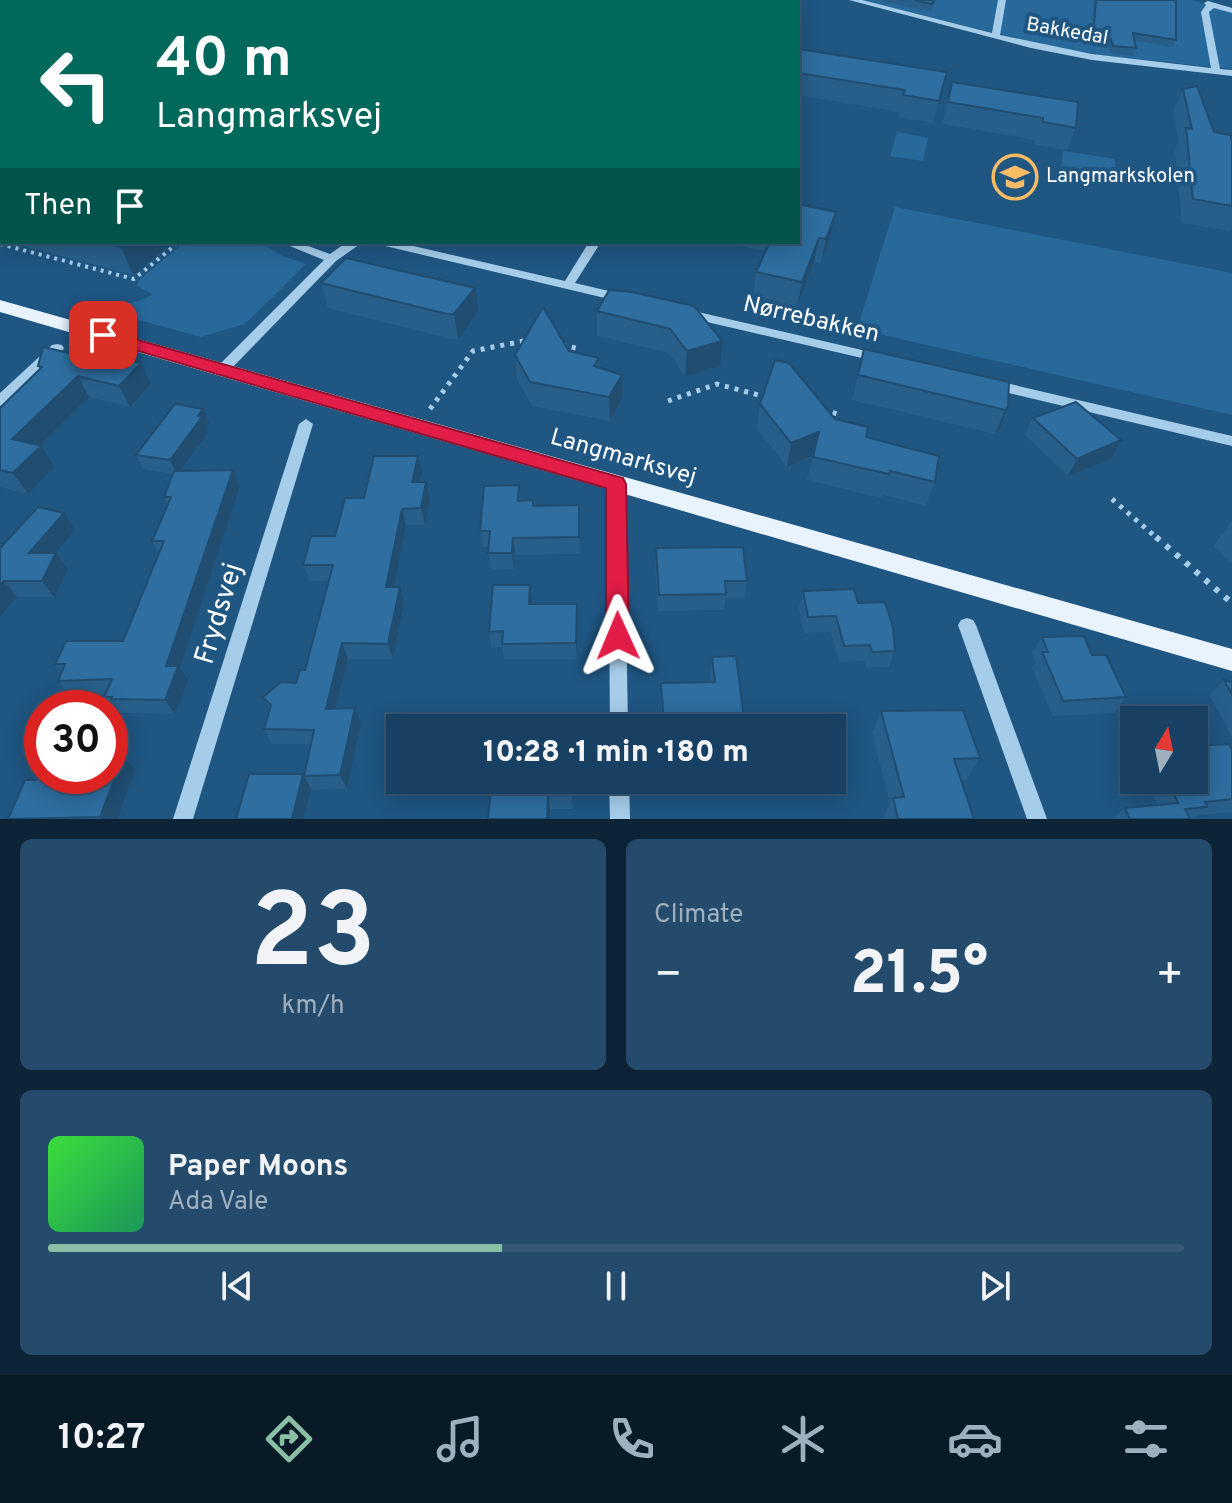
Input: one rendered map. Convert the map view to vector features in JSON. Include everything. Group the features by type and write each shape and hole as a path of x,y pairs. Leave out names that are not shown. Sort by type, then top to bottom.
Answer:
{"main road":[{"name":"Langmarksvej","path":"0,306 1232,660"}],"street":[{"name":"Bakkedal","path":"853,0 995,37 1092,57 1232,73"},
{"path":"995,37 1002,0"},
{"path":"1200,0 1232,11"},
{"path":"1215,5 1207,7 1205,12 1216,71"},
{"path":"291,244 332,259"},
{"path":"222,370 332,259 352,244"},
{"path":"390,244 641,302"},
{"path":"568,285 594,244"},
{"name":"Nørrebakken","path":"671,309 899,363"},
{"path":"0,401 57,348"},
{"path":"975,381 1232,441"},
{"name":"Frydsvej","path":"183,819 306,424"},
{"path":"616,484 619,714"},
{"path":"967,625 1037,819"},
{"path":"619,794 620,819"}],"path":[{"path":"0,244 134,279 177,244"},
{"path":"417,426 473,351 535,339"},
{"path":"550,342 580,349"},
{"path":"668,401 717,384 777,399"},
{"path":"808,407 838,414"},
{"path":"1112,499 1232,603"}],"shaded area":[{"path":"860,0 1192,0 1232,13 1232,69 1100,55 1043,45"},
{"path":"897,132 928,138 923,161 890,156"},
{"path":"1063,151 1115,159 1115,174 1062,166"},
{"path":"895,207 1232,273 1232,415 857,329"},
{"path":"183,244 264,244 282,256 306,264 245,324 201,337 102,310 136,302 152,294 137,286 138,281"}],"building":[{"path":"1096,0 1176,0 1176,40 1133,33 1136,48 1113,46 1111,39 1093,37"},
{"path":"800,49 947,72 939,101 903,95 905,90 800,73"},
{"path":"952,82 1078,102 1076,128 1043,122 1043,118 948,102"},
{"path":"1197,86 1214,132 1231,135 1232,206 1193,199 1186,128 1192,129 1183,89"},
{"path":"800,204 836,212 826,239 819,238 802,282 756,272 769,244 800,244"},
{"path":"346,258 475,288 454,314 447,314 321,283"},
{"path":"609,290 694,306 722,341 687,351 670,329 597,311"},
{"path":"543,307 569,351 599,358 594,366 622,375 609,397 530,382 515,355"},
{"path":"43,347 100,360 107,353 141,363 119,386 78,376 12,439 41,446 13,473 0,470 0,408 42,367 38,366"},
{"path":"864,349 1009,382 1008,407 1005,410 858,375"},
{"path":"775,360 789,363 835,419 868,427 866,437 939,456 935,482 813,457 819,432 791,443 760,404"},
{"path":"1076,402 1121,440 1077,459 1033,418"},
{"path":"175,404 203,409 198,416 202,417 170,460 136,455"},
{"path":"374,456 418,456 412,482 426,482 421,508 402,509 386,587 400,587 388,644 342,643 326,709 355,708 340,775 304,776 314,730 264,729 271,705 263,697 281,682 296,683 300,670 305,670 333,565 303,565 311,536 335,536 345,498 364,498"},
{"path":"233,470 166,666 178,666 165,700 128,699 128,690 107,690 112,679 58,681 65,664 55,664 66,641 123,641 164,541 152,541 171,497 164,497 174,471"},
{"path":"519,485 518,501 533,500 533,506 579,505 579,537 513,538 512,553 488,553 490,531 480,531 484,486"},
{"path":"38,507 64,513 29,553 56,553 42,581 4,581 0,585 0,548"},
{"path":"743,547 747,581 725,581 726,594 659,595 656,548"},
{"path":"493,585 530,585 529,604 577,604 576,643 502,644 503,631 489,632"},
{"path":"854,589 858,603 885,602 893,627 895,651 872,652 870,645 844,646 836,616 808,617 803,591"},
{"path":"1084,636 1092,655 1106,655 1126,697 1063,701 1042,652 1048,652 1042,637"},
{"path":"736,656 744,714 663,714 661,683 715,682 712,657"},
{"path":"1224,680 1232,682 1232,694"},
{"path":"963,710 980,758 954,759 974,819 898,819 893,798 904,797 881,711"},
{"path":"1229,744 1232,750 1232,799 1205,802 1207,807 1185,809 1190,819 1130,819 1125,808 1178,803 1174,794 1208,794 1208,745"},
{"path":"249,774 303,774 292,819 236,819"},
{"path":"24,782 24,794 109,794 100,817 8,819"},
{"path":"491,794 572,794 548,795 547,819 488,819"}],"place":[{"name":"Langmarkskolen","path":"1015,177"}],"route":[{"path":"103,335 616,484 618,636"}]}
